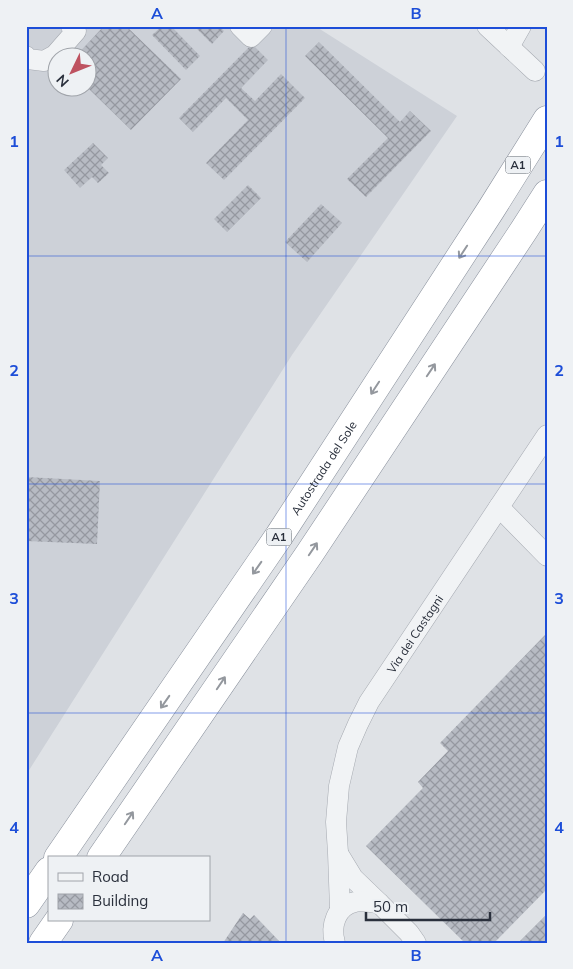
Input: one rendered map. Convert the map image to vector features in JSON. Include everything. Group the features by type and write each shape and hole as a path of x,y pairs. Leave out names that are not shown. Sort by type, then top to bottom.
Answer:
{"highway":[{"name":"Autostrada del Sole","path":"59,856 279,536 547,120"},
{"path":"102,856 310,553 547,194"},
{"path":"26,904 48,873"},
{"path":"43,943 57,922"}],"street":[{"path":"26,56 28,59 44,61 55,55 76,31 71,26"},
{"path":"240,26 251,37 262,26"},
{"path":"487,26 509,47 541,71"},
{"path":"509,47 521,26"},
{"name":"Via dei Castagni","path":"335,943 333,928 335,918 340,909 336,822 339,786 348,746 369,702 547,435"},
{"path":"499,507 547,556"},
{"name":"Via dei Castagni","path":"338,853 353,878 409,933 416,943"},
{"path":"340,909 355,901 379,903"}],"shaded area":[{"path":"26,26 315,26 457,116 292,355 26,775"}],"building":[{"path":"104,26 126,26 181,79 131,130 98,98 98,48 83,48"},
{"path":"162,26 171,26 200,56 186,70 152,35"},
{"path":"194,26 219,26 224,31 212,44"},
{"path":"319,42 400,122 410,111 431,131 366,197 347,179 388,138 305,56"},
{"path":"252,44 268,60 241,88 255,101 281,74 305,98 224,180 206,163 248,120 226,98 193,132 179,118"},
{"path":"93,143 108,158 101,165 109,173 98,183 92,177 80,188 64,170"},
{"path":"248,185 261,198 227,232 214,219"},
{"path":"321,204 342,223 307,262 285,242"},
{"path":"26,477 100,481 97,544 26,541"},
{"path":"547,633 547,892 545,891 494,943 465,943 366,846 423,788 418,782 448,751 440,743"},
{"path":"243,913 250,919 254,915 281,943 223,943"},
{"path":"547,914 547,943 518,943"}]}
